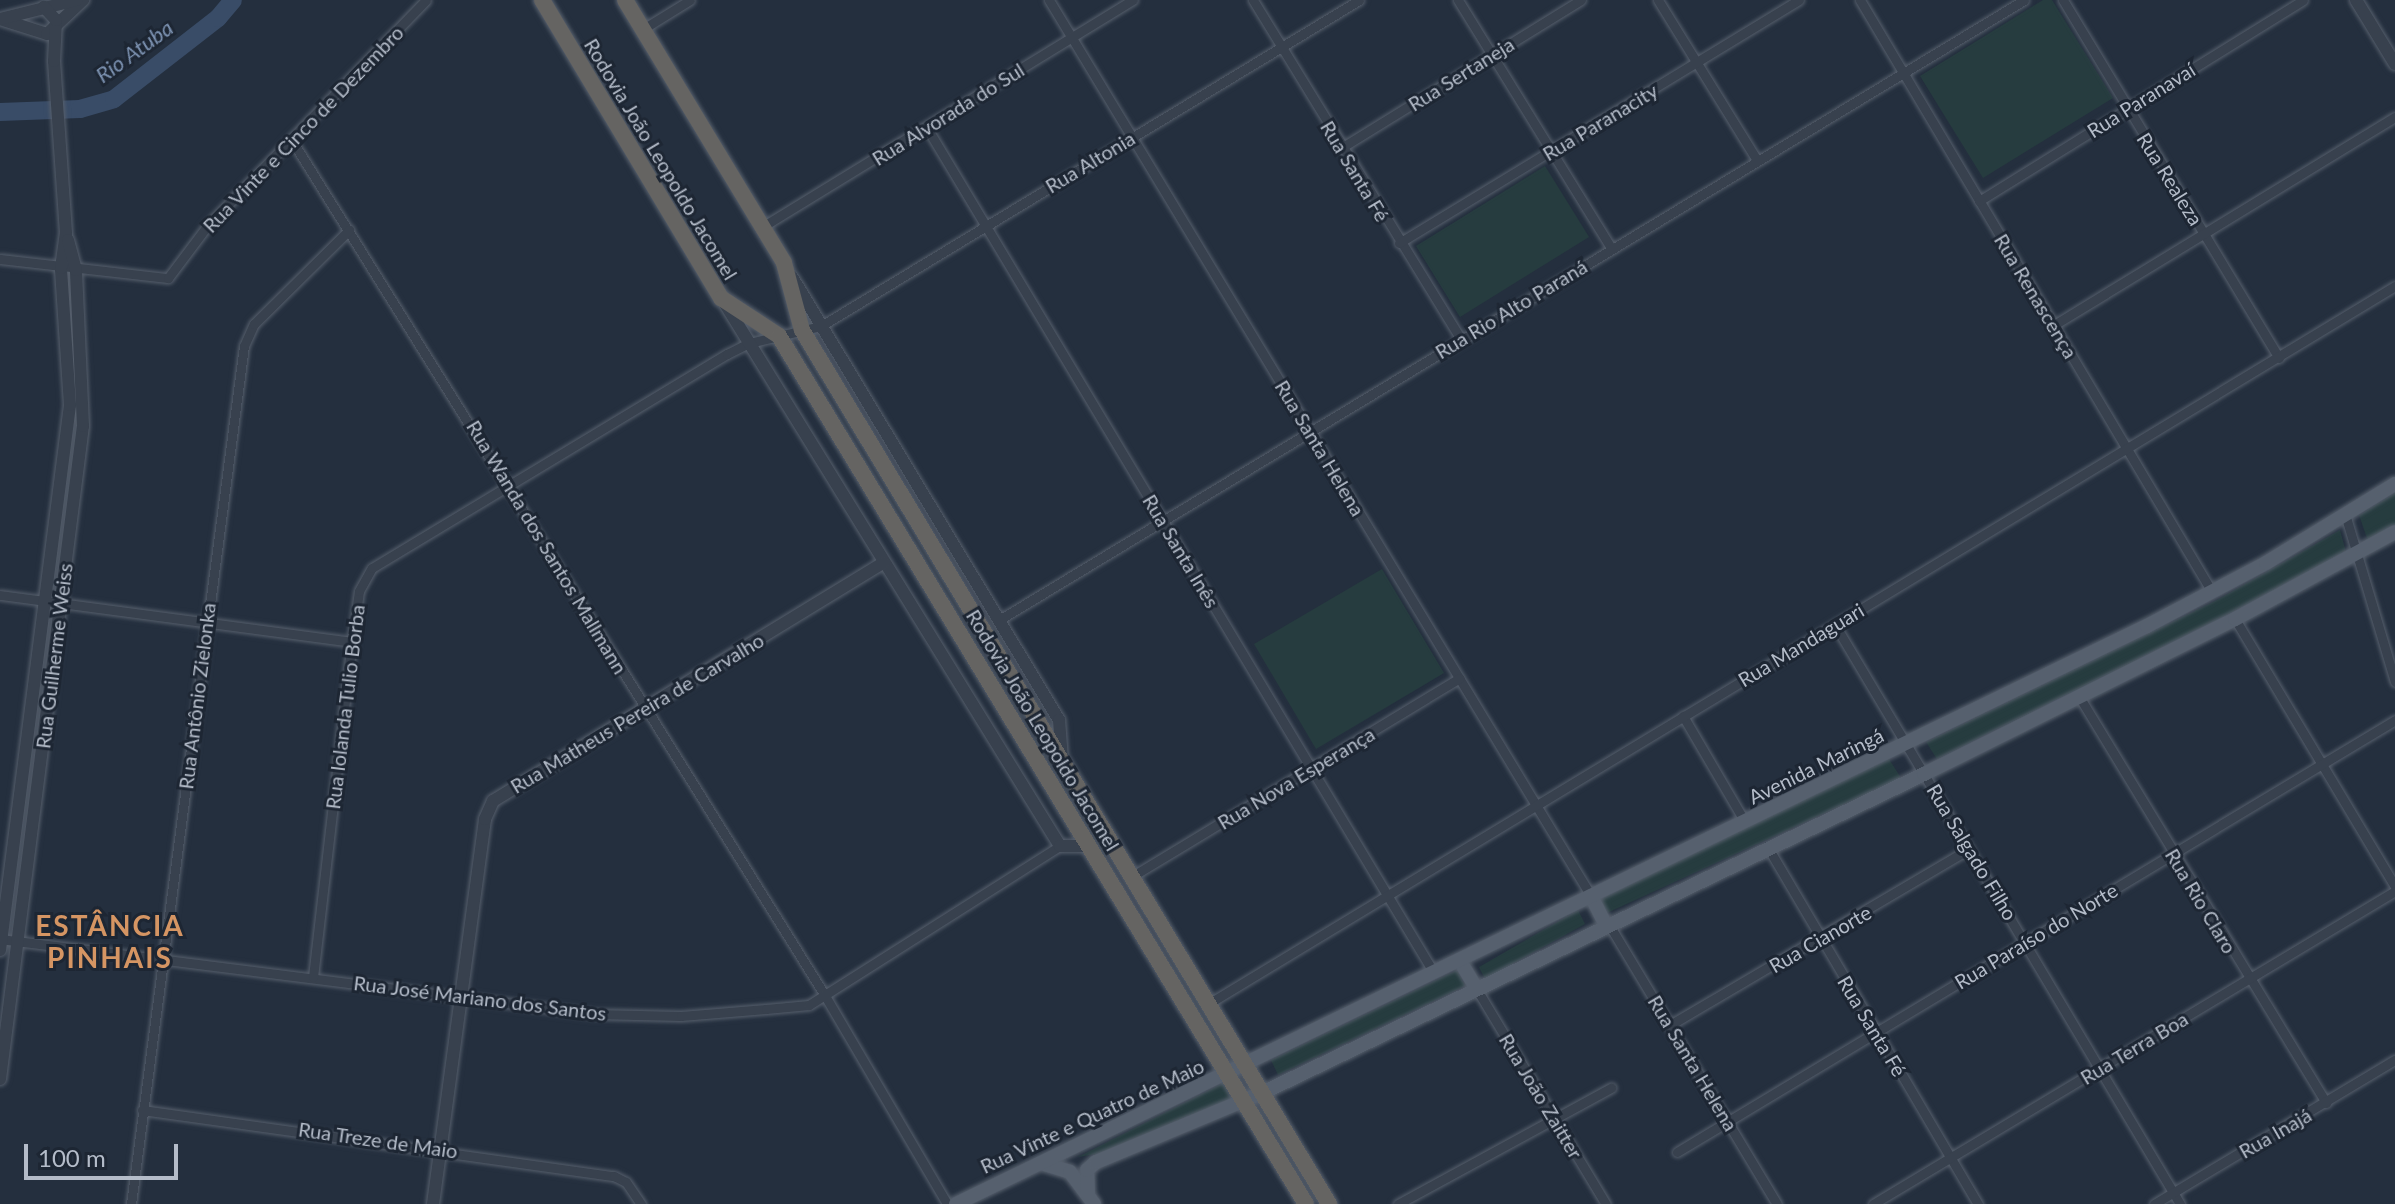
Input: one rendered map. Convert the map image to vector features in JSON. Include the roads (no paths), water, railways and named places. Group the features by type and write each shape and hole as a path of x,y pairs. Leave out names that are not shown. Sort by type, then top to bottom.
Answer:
{"highway":[{"name":"Rodovia João Leopoldo Jacomel","path":"542,0 721,298 779,336 1306,1204"},
{"name":"Rodovia João Leopoldo Jacomel","path":"625,0 784,263 802,330 1329,1204"}],"main road":[{"name":"Avenida Maringá","path":"1246,1066 1906,745 2212,592 2395,484"},
{"path":"1091,1199 1087,1170 1096,1162 1262,1093 1767,846 1924,774 2235,619 2395,532"},
{"path":"1591,896 1607,924"},
{"path":"1460,961 1476,988"},
{"name":"Rua Vinte e Quatro de Maio","path":"956,1204 1246,1066"},
{"path":"1039,1163 1061,1166 1091,1199"}],"street":[{"path":"0,19 38,5 80,0"},
{"path":"0,19 47,34 80,0"},
{"name":"Rua Vinte e Cinco de Dezembro","path":"0,259 168,278 208,225 426,0"},
{"path":"643,29 690,0"},
{"name":"Rua Santa Helena","path":"1049,0 1591,896"},
{"name":"Rua Alvorada do Sul","path":"762,227 1133,0"},
{"name":"Rua Santa Fé","path":"1253,0 1461,340"},
{"name":"Rua Altonia","path":"821,326 1359,0"},
{"path":"1458,0 1549,153 1611,248"},
{"name":"Rua Sertaneja","path":"1341,148 1581,0"},
{"path":"1658,0 1757,160"},
{"name":"Rua Paranacity","path":"1399,243 1799,0"},
{"name":"Rua Renascença","path":"1860,0 2212,592"},
{"name":"Rua Rio Alto Paraná","path":"999,620 2024,0"},
{"name":"Rua Realeza","path":"2063,0 2279,358"},
{"name":"Rua Paranavaí","path":"1979,201 2303,0"},
{"path":"2356,0 2395,64"},
{"path":"38,5 55,15 54,29"},
{"path":"38,5 29,20 54,66"},
{"name":"Rua Guilherme Weiss","path":"0,943 70,405 61,268 66,233 54,29"},
{"path":"2054,325 2395,117"},
{"name":"Rua Santa Inês","path":"927,128 982,226 1314,768 1434,973"},
{"name":"Rua Wanda dos Santos Mallmann","path":"291,139 824,994 947,1204"},
{"name":"Rua Antônio Zielonka","path":"131,1204 244,346 254,324 349,230"},
{"name":"Rua Guilherme Weiss","path":"0,1079 84,405 76,270 66,233"},
{"name":"Rodovia João Leopoldo Jacomel","path":"784,263 1059,720 1062,763"},
{"name":"Rua Mandaguari","path":"1208,1004 1535,803 2395,286"},
{"name":"Rodovia João Leopoldo Jacomel","path":"721,298 1060,846"},
{"name":"Rua Iolanda Tulio Borba","path":"313,977 359,591 372,568 508,483 749,343 821,326"},
{"path":"2345,514 2395,682"},
{"name":"Rua Matheus Pereira de Carvalho","path":"433,1204 485,819 493,801 646,711 884,562"},
{"path":"0,595 352,642"},
{"path":"2235,619 2395,889"},
{"name":"Rua Salgado Filho","path":"1835,625 2180,1204"},
{"name":"Rua Nova Esperança","path":"1131,877 1459,678"},
{"name":"Rua Rio Claro","path":"2080,698 2326,1103"},
{"path":"1683,716 1745,822"},
{"name":"Rua Paraíso do Norte","path":"1677,1152 2395,720"},
{"path":"1060,846 1090,846"},
{"name":"Rua José Mariano dos Santos","path":"0,943 18,941 163,958 594,1014 681,1016 809,1005 1060,846"},
{"name":"Rua Santa Fé","path":"1767,846 1978,1204"},
{"name":"Rua Cianorte","path":"1670,1025 1821,940 1969,849"},
{"name":"Rua Terra Boa","path":"1873,1204 2395,889"},
{"name":"Rua Santa Helena","path":"1607,924 1777,1204"},
{"name":"Rua João Zaitter","path":"1476,988 1606,1204"},
{"name":"Rua Inajá","path":"2154,1204 2395,1060"},
{"path":"1398,1204 1611,1088"},
{"name":"Rua Treze de Maio","path":"142,1110 440,1148 614,1176 626,1182 641,1204"}],"waterway":[{"name":"Rio Atuba","path":"0,112 80,109 114,99 218,18 233,0"}],"district":[{"name":"ESTÂNCIA PINHAIS","path":"110,941"}]}
